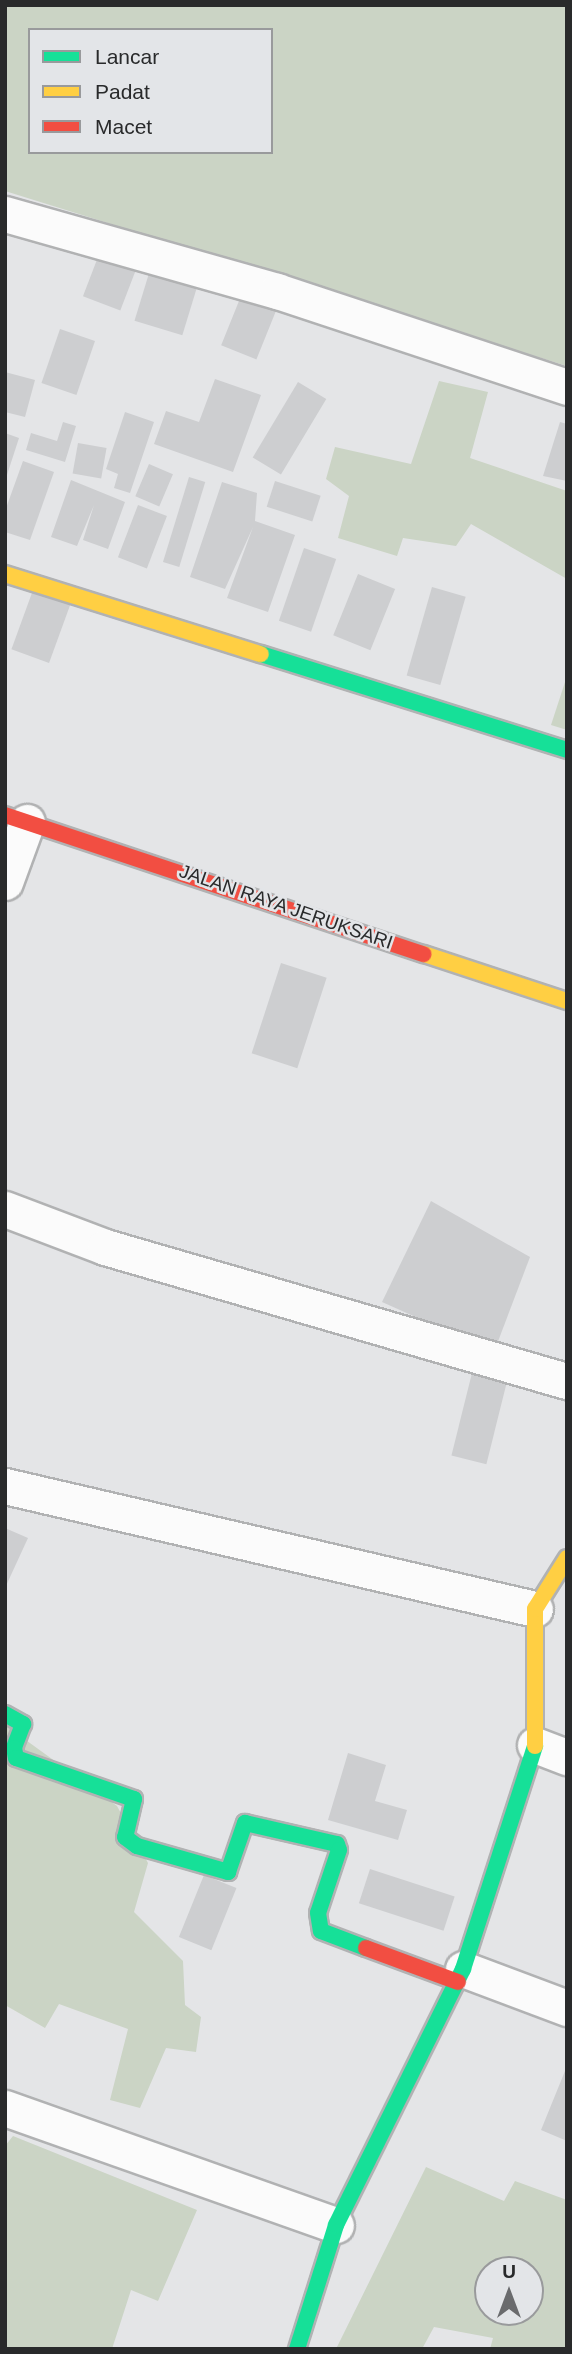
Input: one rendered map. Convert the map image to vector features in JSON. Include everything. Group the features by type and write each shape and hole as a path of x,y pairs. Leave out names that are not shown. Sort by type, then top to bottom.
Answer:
{"street":[{"path":"5,214 277,291 567,387"},
{"path":"5,574 567,750"},
{"path":"5,882 16,819"},
{"name":"JALAN RAYA JERUKSARI","path":"16,819 567,1001"},
{"path":"5,1209 105,1247 567,1381"},
{"path":"5,1486 535,1609"},
{"path":"297,2349 336,2225 471,1976 551,1751 535,1609 567,1558"},
{"path":"5,1714 23,1724 14,1748 16,1758 134,1799 125,1837 137,1846 228,1872 245,1823 337,1844 339,1850 318,1913 321,1931 567,2008"},
{"path":"5,2108 336,2225"}],"green space":[{"path":"5,5 567,5 567,366 5,191"},
{"path":"439,381 488,392 470,458 567,491 567,579 471,524 456,546 403,538 397,556 338,538 349,496 326,479 335,447 411,464"},
{"path":"567,676 567,730 551,725"},
{"path":"5,1725 117,1806 148,1863 134,1912 183,1961 185,2005 201,2017 196,2052 166,2048 140,2108 110,2100 128,2029 59,2004 45,2028 5,2005"},
{"path":"13,2136 197,2210 158,2301 131,2290 112,2349 5,2349 5,2146"},
{"path":"426,2167 504,2201 515,2181 567,2200 567,2349 490,2349 493,2338 434,2327 422,2349 336,2349"}],"building":[{"path":"98,257 135,271 120,311 83,296"},
{"path":"150,270 198,285 182,335 135,321"},
{"path":"241,296 276,310 256,359 221,345"},
{"path":"60,329 95,341 76,395 41,383"},
{"path":"5,372 35,380 25,417 5,412"},
{"path":"215,379 261,395 233,472 154,444 166,411 199,422"},
{"path":"298,382 326,399 281,474 253,457"},
{"path":"125,412 154,422 130,493 114,488 118,474 106,469"},
{"path":"63,422 76,426 65,462 26,450 31,433 57,441"},
{"path":"560,422 567,424 567,481 543,476"},
{"path":"5,433 19,438 6,478 5,478"},
{"path":"78,443 107,448 101,479 73,474"},
{"path":"23,461 54,472 30,540 5,532 5,511"},
{"path":"149,464 173,474 159,506 135,496"},
{"path":"189,477 205,482 179,567 163,562"},
{"path":"71,480 125,502 108,549 83,540 94,505 77,546 51,537"},
{"path":"275,481 321,496 312,522 267,507"},
{"path":"222,482 257,493 255,521 295,535 268,612 227,598 253,527 225,589 190,577"},
{"path":"138,505 167,516 147,568 118,557"},
{"path":"304,548 336,559 311,632 279,621"},
{"path":"358,574 395,589 370,650 333,635"},
{"path":"432,587 466,597 440,685 407,675"},
{"path":"33,590 71,604 49,663 11,649"},
{"path":"281,963 327,978 297,1068 252,1053"},
{"path":"431,1201 530,1257 494,1352 382,1302"},
{"path":"472,1373 507,1382 486,1464 451,1455"},
{"path":"5,1528 28,1538 5,1588"},
{"path":"348,1753 386,1765 375,1801 407,1810 398,1840 328,1820"},
{"path":"370,1869 455,1897 444,1931 359,1903"},
{"path":"204,1875 236,1888 211,1950 179,1937"},
{"path":"567,2066 567,2141 541,2130"}],"traffic: fast":[{"path":"261,654 567,750"},
{"path":"5,1714 23,1724 14,1748 16,1758 134,1799 125,1837 137,1846 228,1872 245,1823 337,1844 339,1850 318,1913 321,1931 366,1948"},
{"path":"297,2349 336,2225 463,1969 535,1746"}],"traffic: slow":[{"path":"5,574 261,654"},
{"path":"424,954 567,1001"},
{"path":"535,1746 535,1609 567,1558"}],"traffic: jam":[{"path":"5,815 424,954"},
{"path":"366,1948 458,1982"}]}
